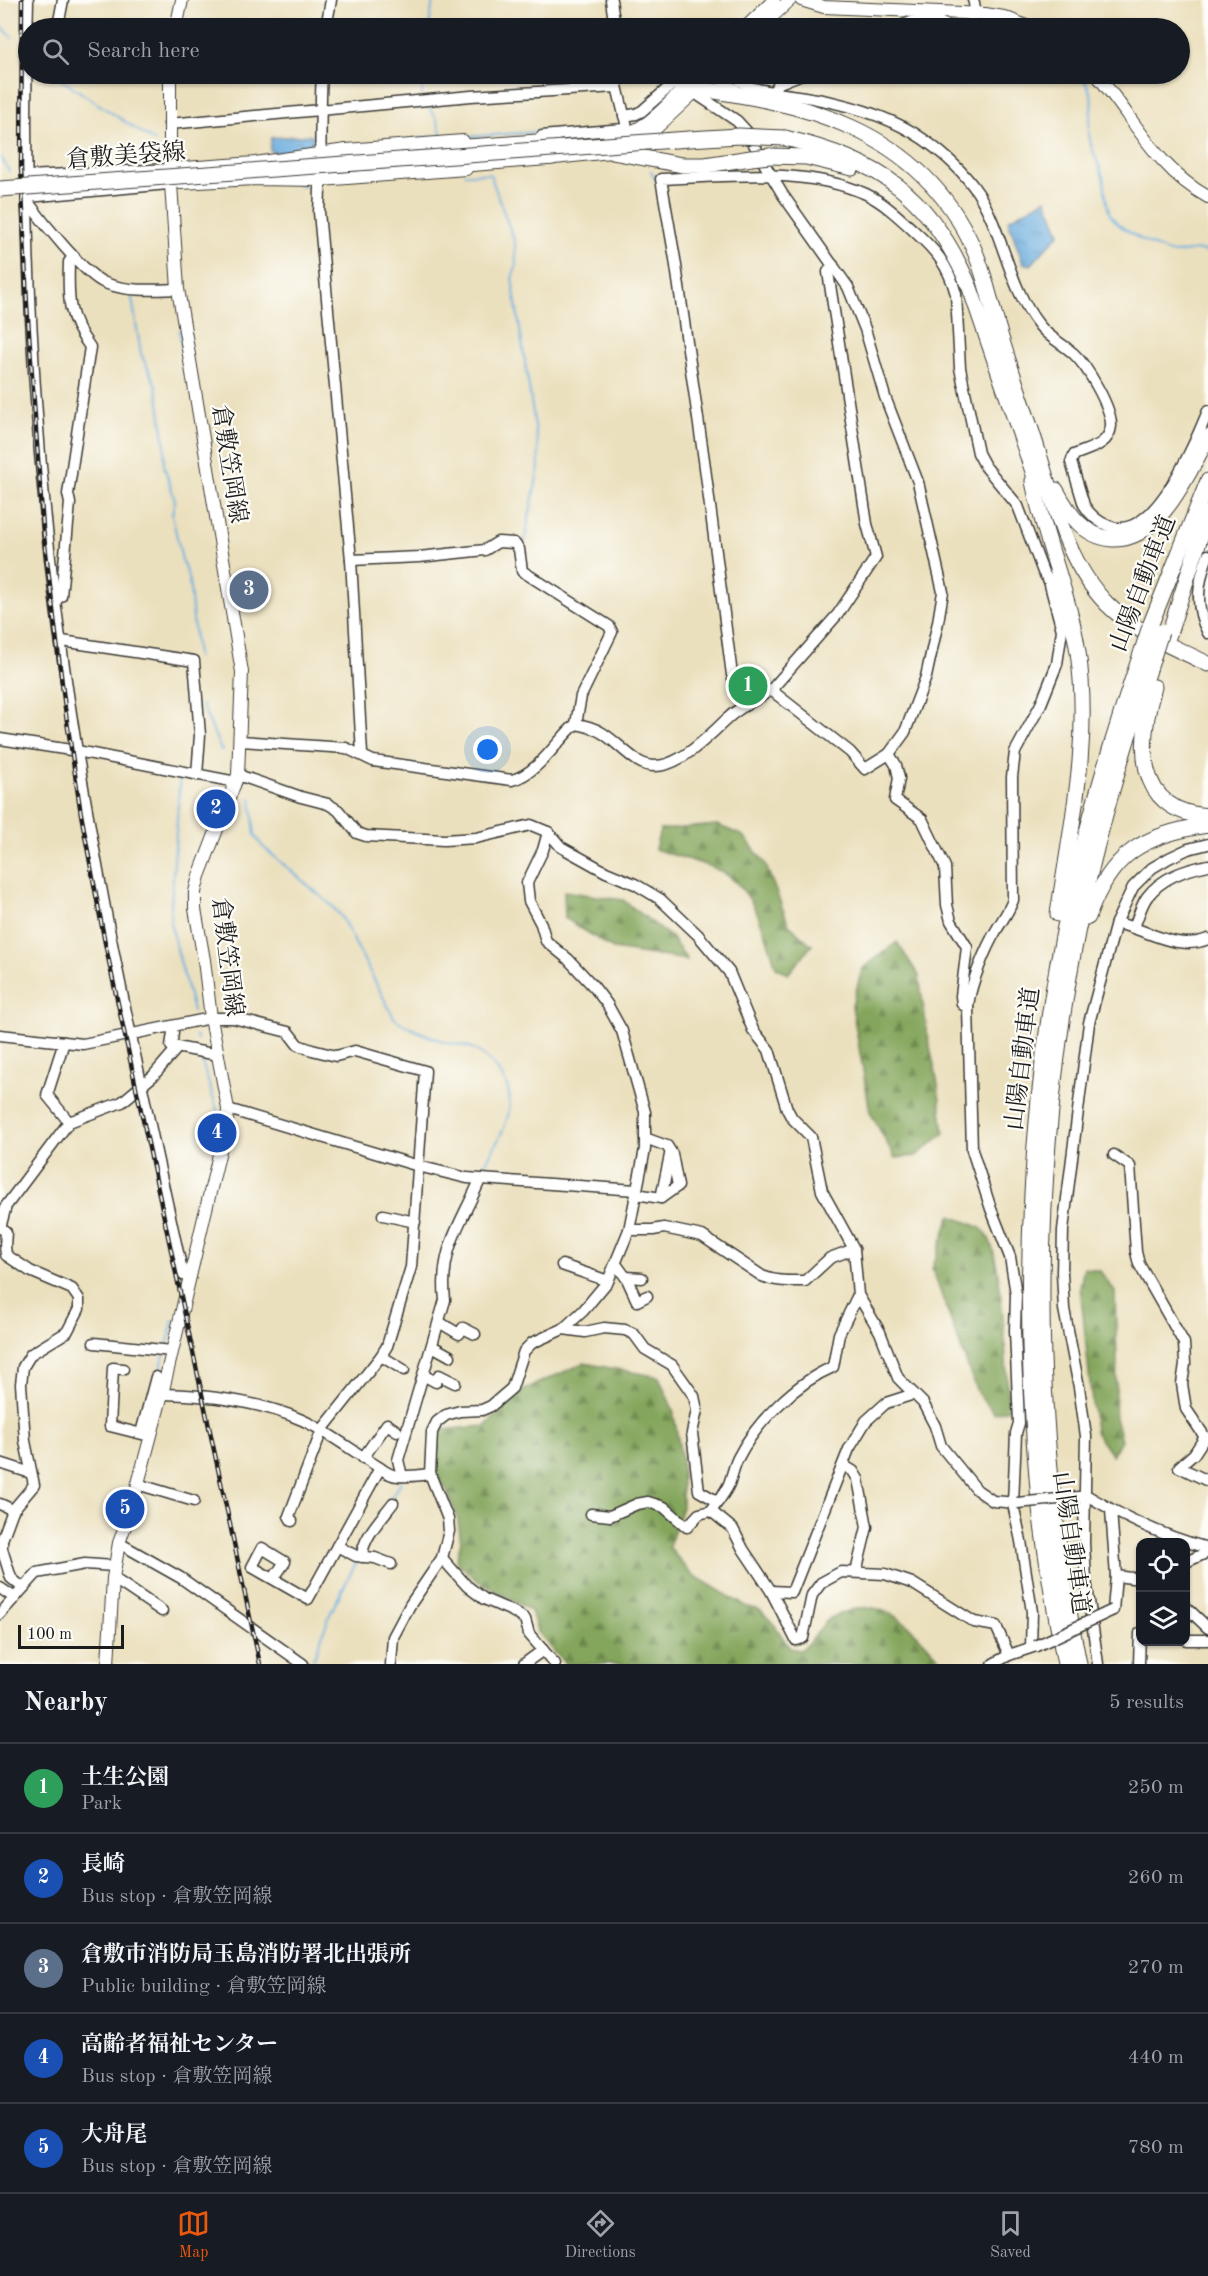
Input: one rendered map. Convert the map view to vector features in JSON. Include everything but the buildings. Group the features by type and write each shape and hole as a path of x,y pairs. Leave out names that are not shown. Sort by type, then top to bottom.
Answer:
{"highway":[{"path":"725,84 726,87 740,95"},
{"path":"690,85 809,111 849,125 886,144 915,166 942,195 972,244 984,277 1061,547 1075,575 1110,617 1140,640 1208,673"},
{"path":"637,131 633,147 645,159"},
{"path":"256,170 738,136 812,140 846,148 880,164 911,186 932,206 953,233 969,261 998,330"},
{"path":"784,138 828,149 869,166 906,192 932,220 957,258 970,288 1068,545 1081,570 1114,611 1133,626 1174,649 1208,664"},
{"path":"256,170 342,156 453,148 553,149"},
{"path":"256,170 341,172 454,165 553,149"},
{"path":"612,152 693,165 770,156 806,157 852,168 891,189 932,220"},
{"name":"倉敷美袋線","path":"0,189 256,170"},
{"path":"1033,454 1076,521 1091,533 1117,539 1136,535 1159,518 1208,436"},
{"path":"1033,454 1039,513 1059,571 1072,620 1080,668 1083,708 1080,771 1052,950 1042,1081"},
{"name":"山陽自動車道","path":"1079,1664 1053,1492 1046,1408 1043,1338 1047,1158 1069,977 1083,904 1109,798 1208,481"},
{"path":"1208,513 1152,656 1143,748 1146,767 1154,788 1170,804 1189,813 1208,816"},
{"name":"山陽自動車道","path":"1065,1664 1039,1493 1031,1393 1032,1214 1042,1081 1055,984 1070,901 1096,795 1152,656"},
{"path":"1069,977 1082,943 1092,904 1104,881 1118,864 1141,844 1160,835 1208,825"}],"main road":[{"path":"178,18 182,0"},
{"path":"755,18 774,0"},
{"path":"771,18 790,0"},
{"path":"801,0 824,6 973,13 1006,18"},
{"name":"倉敷笠岡線","path":"108,1664 114,1572 119,1543 137,1484 145,1434 162,1394 168,1350 190,1277 228,1109 211,1018 195,909 195,892 199,876 237,779 241,741 242,672 174,289 170,84"},
{"path":"1103,84 1158,157 1173,172 1208,197"},
{"path":"171,184 254,179 321,180 517,166 553,149 618,137 637,131 690,85"},
{"path":"170,169 255,163 321,149 519,137 553,149 612,152 633,147 650,136 690,85"}],"street":[{"path":"28,0 28,18"},
{"path":"59,18 63,0"},
{"path":"327,18 330,0"},
{"path":"612,0 614,18"},
{"path":"971,18 974,0"},
{"path":"28,84 28,252 50,559 77,751 100,883 180,1266 183,1275 190,1277"},
{"path":"321,84 319,212 351,560 362,754"},
{"path":"519,137 624,129 627,127 627,116 616,84"},
{"path":"745,84 772,92 841,105 899,125 938,150 964,176 978,194 990,217 1013,280 1034,317 1040,326 1082,363 1107,409 1111,427 1104,441 1099,446 1074,455 1071,462 1084,505 1094,518 1117,529 1133,525 1149,515 1162,499 1196,440 1208,411"},
{"path":"772,92 778,84"},
{"path":"627,116 642,111 690,85 744,127 768,176 833,265 856,303 885,397 918,482 943,592 926,677 905,732 889,754 866,770 850,752 771,690"},
{"path":"169,124 320,108 616,87"},
{"path":"28,176 170,169"},
{"path":"745,703 732,675 697,413 661,179 788,176 822,182 865,194 903,221 944,262 956,294 960,368 978,453 985,466 1018,506 1043,572 1049,581 1062,630 1057,664 1041,704 1015,752 1012,777 1014,900 997,930 973,984 968,1008 972,1150 991,1209 1010,1257 1016,1294 1015,1331 1019,1423 1016,1433 1015,1503 1032,1612 1033,1646"},
{"path":"28,200 171,184"},
{"path":"28,200 72,258 105,283 149,291 174,289"},
{"path":"56,600 61,596 64,578 70,503 68,494 90,347 73,322 68,295 72,258"},
{"path":"576,724 593,726 605,733 639,762 649,766 668,764 698,747 745,703 771,690 838,614 876,557 867,524 828,272 833,265"},
{"path":"241,741 346,748 373,761 512,780 520,778 540,761 576,724 581,696 612,632 609,626 522,571 519,549 514,543 498,542 485,550 418,557 351,560"},
{"path":"1208,555 1197,594 1202,622 1208,633"},
{"path":"62,641 194,661 200,735 197,774"},
{"path":"0,740 237,779 328,804 338,810 357,833 366,836 444,840 496,834 531,825 548,832 561,847 660,899 698,935 721,961 732,980 753,1030 769,1050 787,1109 792,1118 811,1137 822,1191 854,1249 858,1295 880,1332 898,1378 923,1402 935,1426 941,1446 977,1490 993,1501 1015,1503 1082,1496 1174,1539 1208,1550"},
{"path":"889,754 896,765 899,778 895,800 920,816 945,867 947,905 951,921 967,946 961,996 962,1004 968,1008"},
{"path":"391,1664 393,1637 410,1605 442,1558 449,1531 448,1519 430,1474 432,1432 437,1422 446,1415 460,1411 483,1410 512,1388 524,1351 532,1343 563,1329 572,1316 583,1311 608,1281 629,1230 645,1138 645,1113 622,1031 607,1004 594,987 568,959 546,940 541,924 529,901 527,883 543,850 548,832"},
{"path":"1098,1664 1086,1580 1084,1543 1082,1496 1086,1436 1064,1309 1063,1230 1089,1023 1116,923 1133,887 1152,868 1188,849 1208,844"},
{"path":"1134,927 1146,898 1162,882 1184,871 1208,865"},
{"path":"1116,923 1134,927 1167,941 1188,944 1208,939"},
{"path":"0,1035 92,1043 211,1018 233,1018 288,1032 298,1044 336,1056 355,1051 425,1071 411,1267 387,1346 321,1430 289,1516 292,1521"},
{"path":"171,1027 173,1033 171,1046 218,1054"},
{"path":"64,1042 47,1095 69,1122"},
{"path":"23,1588 11,1578 2,1549 2,1540 13,1510 34,1485 25,1441 21,1384 23,1367 31,1354 67,1332 80,1309 79,1299 72,1289 30,1271 6,1255 6,1232 0,1227 6,1206 69,1122 116,1105 141,1086 178,1047"},
{"path":"228,1109 420,1166 477,1180 636,1192 661,1198 678,1186 670,1151 668,1146 645,1138"},
{"path":"1114,1155 1130,1166 1136,1252 1139,1264 1184,1343 1185,1364 1182,1383 1186,1409 1205,1437 1194,1454 1179,1467 1208,1480"},
{"path":"399,1476 398,1460 446,1300 443,1281 448,1246 477,1180"},
{"path":"383,1215 415,1222"},
{"path":"629,1230 664,1228 702,1236 771,1280 805,1281 830,1258 854,1249"},
{"path":"616,1264 626,1277 637,1301 647,1296"},
{"path":"562,1265 608,1281"},
{"path":"626,1277 642,1278"},
{"path":"591,1514 610,1516 637,1504 648,1502 664,1507 687,1527 699,1514 714,1506 728,1486 738,1459 753,1435 795,1391 814,1375 833,1367 839,1334 858,1295"},
{"path":"439,1322 459,1334 463,1328 475,1334"},
{"path":"563,1329 585,1332 604,1328 625,1330 634,1334 645,1349 672,1365 694,1396 697,1410 692,1433 699,1491 733,1529 742,1549 771,1591 796,1640 803,1638 812,1595 821,1583 841,1572 885,1574 912,1582 974,1622 996,1626 1009,1655"},
{"path":"94,1343 168,1350"},
{"path":"432,1346 450,1356"},
{"path":"381,1356 404,1369"},
{"path":"123,1369 113,1368 110,1426 145,1434 156,1377"},
{"path":"423,1375 436,1382 440,1375 455,1383"},
{"path":"162,1394 189,1394 230,1399 300,1419 380,1468 399,1476 430,1474"},
{"path":"771,1591 792,1592 849,1449 866,1422 885,1403 914,1394"},
{"path":"363,1458 387,1424 397,1431"},
{"path":"0,1463 31,1473"},
{"path":"843,1465 853,1471 858,1479 867,1527 856,1572"},
{"path":"273,1579 308,1599 380,1468"},
{"path":"137,1484 194,1502"},
{"path":"359,1557 368,1539 393,1503"},
{"path":"0,1504 13,1510"},
{"path":"993,1664 1113,1610 1116,1576 1111,1510"},
{"path":"119,1543 180,1578 303,1664"},
{"path":"337,1546 359,1557 375,1558 391,1564"},
{"path":"1190,1559 1208,1550"},
{"path":"442,1558 467,1586 484,1599 525,1619 529,1634 555,1664"},
{"path":"0,1614 37,1573 85,1564 114,1572 162,1611"},
{"path":"1116,1576 1136,1578"},
{"path":"0,1588 15,1598"},
{"path":"1190,1612 1208,1628"},
{"path":"1190,1640 1208,1640"},
{"path":"1139,1664 1140,1646"},
{"path":"524,1664 543,1650"}],"green space":[{"path":"735,672 761,689 748,697 738,684"},
{"path":"717,825 744,836 765,863 789,925 812,945 788,974 776,967 751,901 733,880 715,869 655,849 660,830"},
{"path":"564,891 623,900 671,937 687,960 613,949 565,918"},
{"path":"897,942 919,976 944,1134 916,1156 895,1158 870,1112 852,1006 862,969"},
{"path":"950,1216 973,1224 984,1231 991,1243 996,1262 1003,1315 1009,1409 994,1413 977,1392 932,1269"},
{"path":"1084,1268 1100,1271 1115,1292 1117,1364 1115,1417 1121,1440 1112,1456 1095,1432 1080,1286"},
{"path":"584,1363 659,1377 673,1410 682,1462 682,1507 669,1547 690,1573 745,1606 760,1610 773,1623 790,1648 800,1650 834,1616 861,1608 876,1608 901,1620 945,1664 565,1664 537,1631 531,1611 476,1580 456,1561 461,1541 457,1516 446,1488 436,1476 432,1465 435,1438 440,1430 485,1426 525,1389"}],"water":[{"path":"312,135 313,151 278,155 270,150 271,138"},
{"path":"1046,199 1060,233 1031,265 1023,263 1008,220"}],"waterway":[{"path":"430,18 433,0"},
{"path":"930,0 958,3"},
{"path":"0,25 12,37"},
{"path":"68,84 154,141"},
{"path":"422,84 422,96"},
{"path":"1086,84 1092,103 1089,125 1090,140 1103,177 1110,214 1131,233 1165,251 1208,252"},
{"path":"427,104 437,120 442,136"},
{"path":"467,137 539,132"},
{"path":"315,133 315,149"},
{"path":"419,138 442,137"},
{"path":"746,142 752,153"},
{"path":"0,156 9,171"},
{"path":"651,171 656,181"},
{"path":"465,174 490,174 515,243 516,267 512,278 538,446 539,467 523,548"},
{"path":"297,185 309,186"},
{"path":"131,292 141,354 155,383 158,395 165,446 164,466 175,500 172,515 182,560 189,579 197,657"},
{"path":"179,330 182,348"},
{"path":"202,705 221,750 223,750"},
{"path":"180,775 170,922 193,1011"},
{"path":"251,798 255,835 262,846 341,916 394,1018 434,1038 474,1049 482,1054 501,1075 508,1088 509,1114 499,1139 479,1175"},
{"path":"189,910 189,891 199,861"},
{"path":"196,1035 197,1040"},
{"path":"200,1056 218,1113 212,1142"},
{"path":"443,1251 449,1234"},
{"path":"439,1293 440,1272"},
{"path":"167,1347 173,1320"},
{"path":"159,1376 164,1355"},
{"path":"130,1489 143,1437"},
{"path":"390,1499 400,1481"},
{"path":"313,1660 331,1612 357,1561"}],"railway":[{"path":"22,0 22,18"},
{"path":"21,84 21,167 27,305 43,528 65,708 81,814 105,943 260,1664"}],"place":[{"name":"倉敷市消防局玉島消防署北出張所","path":"249,590"},
{"name":"土生公園","path":"748,686"},
{"name":"長崎","path":"216,809"},
{"name":"高齢者福祉センター","path":"217,1133"},
{"name":"大舟尾","path":"125,1509"}]}
